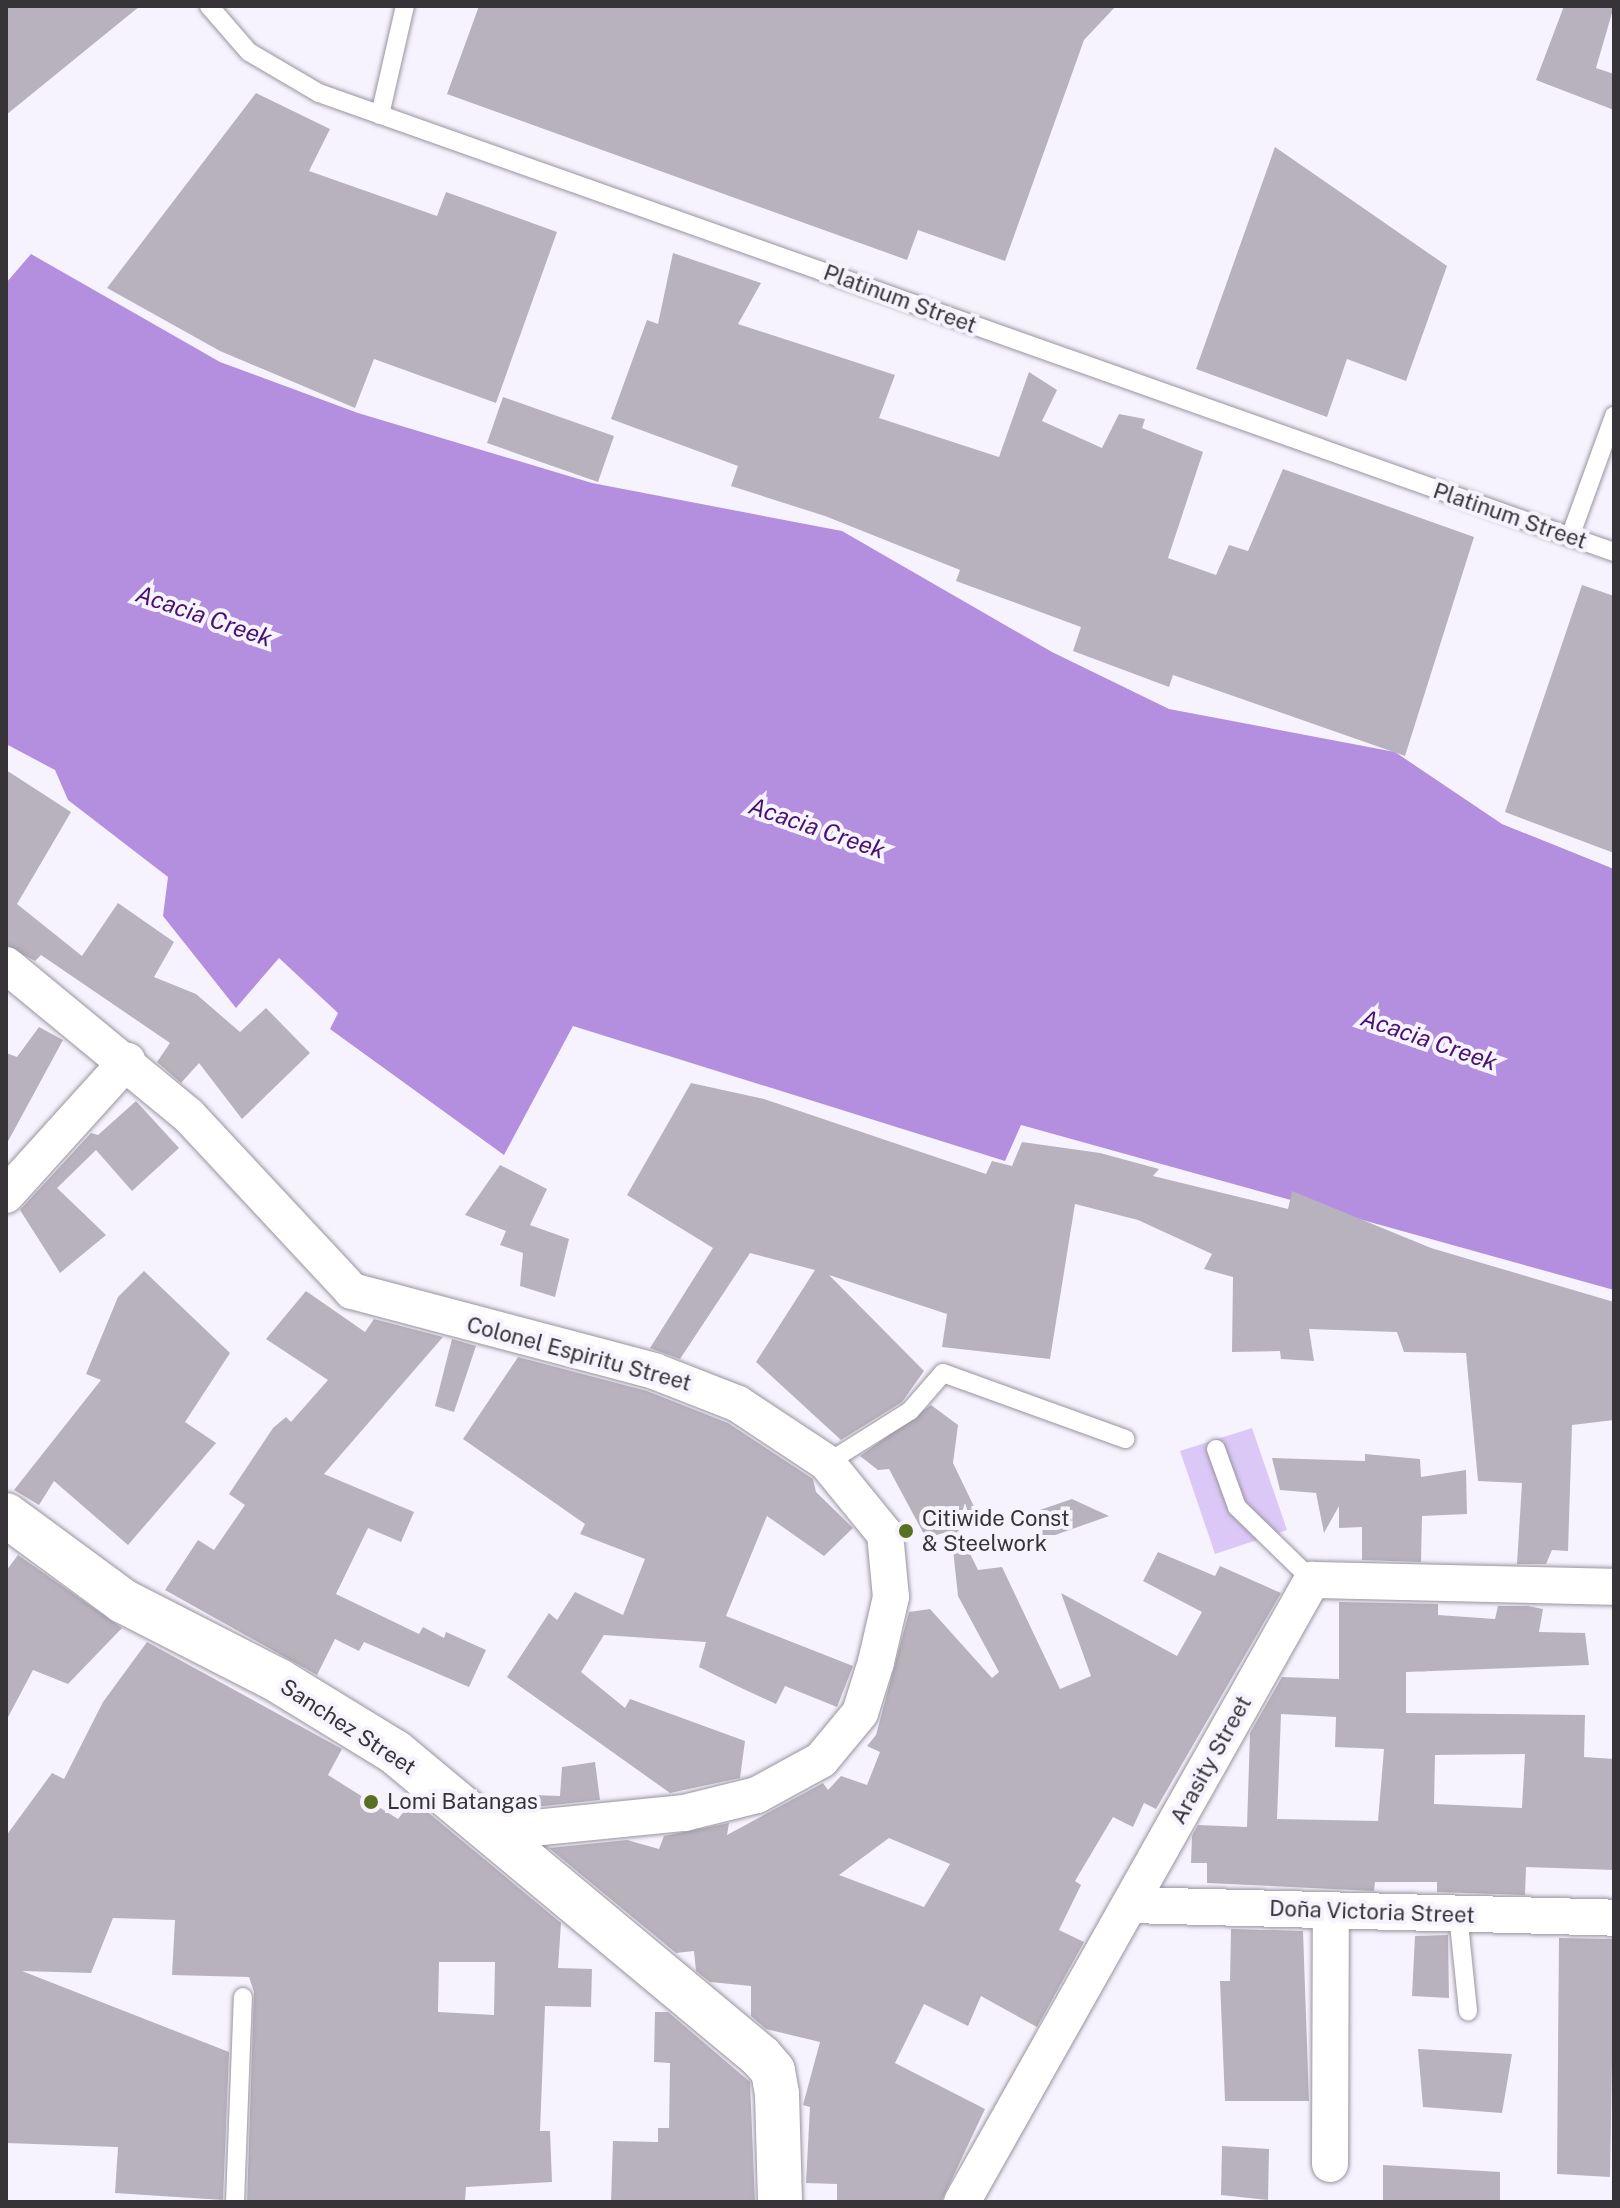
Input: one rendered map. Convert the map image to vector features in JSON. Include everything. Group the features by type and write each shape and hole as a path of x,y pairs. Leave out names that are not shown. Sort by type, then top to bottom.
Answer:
{"street":[{"name":"Colonel Espiritu Street","path":"6,965 127,1061 189,1116 352,1291 697,1385 770,1422 827,1463 885,1534 891,1578 868,1689 836,1746 799,1775 720,1804 629,1822 493,1832"},
{"path":"6,1195 127,1061"},
{"name":"Sanchez Street","path":"6,1515 123,1601 279,1681 395,1752 773,2071 780,2202"},
{"path":"1312,1580 1614,1587"},
{"name":"Arasity Street","path":"962,2202 1312,1580"},
{"name":"Doña Victoria Street","path":"1130,1905 1614,1918"},
{"path":"1330,2164 1331,1910"}],"lane":[{"name":"Platinum Street","path":"209,6 249,52 319,93 1614,552"},
{"path":"380,115 405,6"},
{"path":"1570,537 1614,416"},
{"path":"827,1463 910,1411 943,1373 1125,1439"},
{"path":"1216,1449 1237,1507 1312,1580"},
{"path":"1458,1914 1468,2011"},
{"path":"235,2202 243,1997"}],"shaded area":[{"path":"1252,1428 1287,1530 1215,1554 1180,1451"}],"water":[{"name":"Acacia Creek","path":"31,254 220,362 358,413 592,483 842,531 1052,652 1169,709 1395,752 1502,824 1614,869 1614,1290 1021,1125 1005,1161 573,1026 504,1155 330,1029 338,1013 279,958 236,1008 163,916 168,877 68,800 55,770 6,744 6,283"}],"building":[{"path":"6,6 140,6 6,115"},
{"path":"479,6 1116,6 1084,40 1005,261 918,230 907,260 447,94"},
{"path":"1564,6 1614,6 1596,68 1614,74 1614,110 1536,80"},
{"path":"256,93 330,129 309,171 437,216 446,192 557,232 496,403 374,359 355,408 220,351 107,288"},
{"path":"1275,147 1447,266 1406,381 1347,359 1327,417 1196,369"},
{"path":"673,253 761,283 738,324 895,375 879,418 999,457 1029,372 1057,390 1042,421 1102,448 1119,414 1145,419 1142,428 1203,452 1168,558 1216,575 1229,545 1248,551 1283,469 1474,537 1405,756 1173,675 1169,687 1073,651 1081,627 956,581 960,570 825,516 731,486 738,466 611,419 647,320 658,324"},
{"path":"503,397 614,436 598,482 487,443"},
{"path":"1582,585 1614,596 1614,853 1505,812"},
{"path":"6,770 71,812 17,904 82,956 118,903 174,942 154,977 196,994 240,1032 266,1008 310,1053 242,1119 199,1063 181,1083 157,1062 170,1043 41,955 35,961 6,945"},
{"path":"39,1027 63,1040 6,1145 6,1053 17,1057"},
{"path":"691,1083 764,1099 986,1174 992,1161 1012,1166 1022,1142 1100,1153 1159,1169 1153,1176 1288,1209 1292,1191 1431,1248 1614,1302 1614,1420 1572,1425 1568,1551 1552,1550 1546,1564 1517,1564 1522,1483 1478,1481 1466,1353 1404,1352 1397,1332 1309,1329 1314,1361 1281,1359 1280,1351 1232,1352 1233,1277 1204,1269 1212,1254 1138,1220 1075,1204 1050,1359 942,1347 947,1314 829,1275 924,1371 902,1402 841,1440 756,1362 815,1270 750,1253 680,1359 650,1348 713,1248 627,1195"},
{"path":"136,1101 179,1148 132,1191 96,1150 57,1188 106,1235 60,1273 20,1210 91,1133 98,1135"},
{"path":"500,1165 547,1189 530,1225 569,1239 555,1297 520,1286 523,1253 500,1245 506,1231 465,1215"},
{"path":"144,1271 230,1353 185,1422 216,1443 128,1545 54,1481 39,1505 14,1490 101,1380 86,1374 118,1297"},
{"path":"306,1291 365,1332 374,1319 443,1337 324,1474 414,1512 401,1542 368,1528 336,1594 419,1634 423,1627 444,1638 446,1632 486,1650 469,1687 364,1642 359,1651 335,1639 317,1675 165,1590 198,1540 214,1550 245,1505 229,1494 273,1428 286,1417 291,1422 328,1380 266,1339"},
{"path":"452,1339 476,1346 454,1412 435,1406"},
{"path":"518,1357 647,1391 728,1423 813,1479 816,1492 853,1528 824,1556 767,1516 726,1616 853,1666 837,1707 785,1686 776,1704 737,1686 699,1667 706,1642 604,1635 581,1672 625,1708 630,1699 745,1741 740,1778 670,1793 507,1677 549,1613 557,1620 575,1592 623,1615 645,1559 580,1534 585,1524 463,1439"},
{"path":"931,1405 958,1425 953,1463 980,1519 958,1529 978,1570 1002,1567 1060,1689 1091,1676 1061,1593 1177,1656 1202,1612 1143,1581 1158,1552 1215,1576 1220,1566 1281,1593 1156,1809 1144,1803 1133,1827 1113,1817 1075,1881 1081,1885 1059,1930 1084,1942 1037,2027 981,1996 968,2026 924,2004 895,2063 985,2109 941,2202 837,2202 837,2184 806,2183 810,2107 803,2105 820,2042 766,2029 751,2016 751,1986 710,1982 696,1971 694,1951 676,1953 549,1848 627,1840 659,1849 664,1836 729,1823 727,1835 823,1783 828,1790 841,1776 867,1785 880,1752 867,1746 876,1735 909,1612 930,1609 992,1678 999,1672 958,1596 951,1531 926,1538 889,1469 878,1470 860,1456","holes":["889,1838 950,1864 924,1907 839,1875"]},
{"path":"1365,1454 1420,1459 1421,1477 1466,1470 1467,1514 1422,1516 1421,1562 1362,1560 1362,1527 1339,1528 1339,1506 1324,1533 1316,1493 1280,1490 1272,1458 1365,1461"},
{"path":"1072,1499 1109,1516 1041,1540 1031,1513"},
{"path":"18,1555 122,1628 68,1684 33,1670 6,1721 6,1571"},
{"path":"1339,1602 1438,1604 1438,1615 1495,1619 1498,1606 1528,1606 1543,1609 1539,1632 1585,1633 1589,1665 1406,1672 1406,1713 1585,1715 1584,1757 1614,1759 1614,1870 1526,1867 1525,1895 1437,1892 1437,1882 1375,1882 1374,1891 1207,1883 1207,1863 1191,1863 1192,1836 1198,1825 1247,1827 1250,1733 1282,1677 1339,1679","holes":["1281,1714 1336,1717 1335,1747 1384,1749 1378,1821 1277,1819","1525,1754 1522,1808 1434,1804 1435,1755"]},
{"path":"147,1642 342,1749 328,1775 398,1819 413,1800 561,1923 558,1968 592,1969 591,2007 545,2006 540,2131 550,2131 552,2182 466,2187 465,2201 247,2202 254,1992 249,1977 172,1975 175,1920 113,1918 91,1973 22,1971 229,2052 223,2200 115,2193 118,2147 6,2143 6,1836 52,1773 64,1779 103,1702","holes":["439,1962 495,1962 494,2015 438,2012"]},
{"path":"595,1762 600,1800 506,1810 508,1794 560,1796 562,1767"},
{"path":"1231,1929 1303,1931 1309,2101 1225,2101 1220,1981 1230,1981"},
{"path":"1448,1935 1449,1998 1412,1996 1415,1936"},
{"path":"1559,1938 1614,1939 1610,2177 1557,2174"},
{"path":"655,2012 668,2012 750,2082 755,2202 611,2202 613,2141 658,2142 658,2128 669,2128 670,2063 654,2062"},
{"path":"1418,2049 1512,2054 1502,2113 1423,2107"},
{"path":"1222,2146 1269,2149 1268,2200 1221,2195"},
{"path":"1383,2165 1500,2172 1500,2202 1383,2202"}],"place":[{"name":"Citiwide Const & Steelwork","path":"906,1531"},
{"name":"Lomi Batangas","path":"371,1802"}]}
